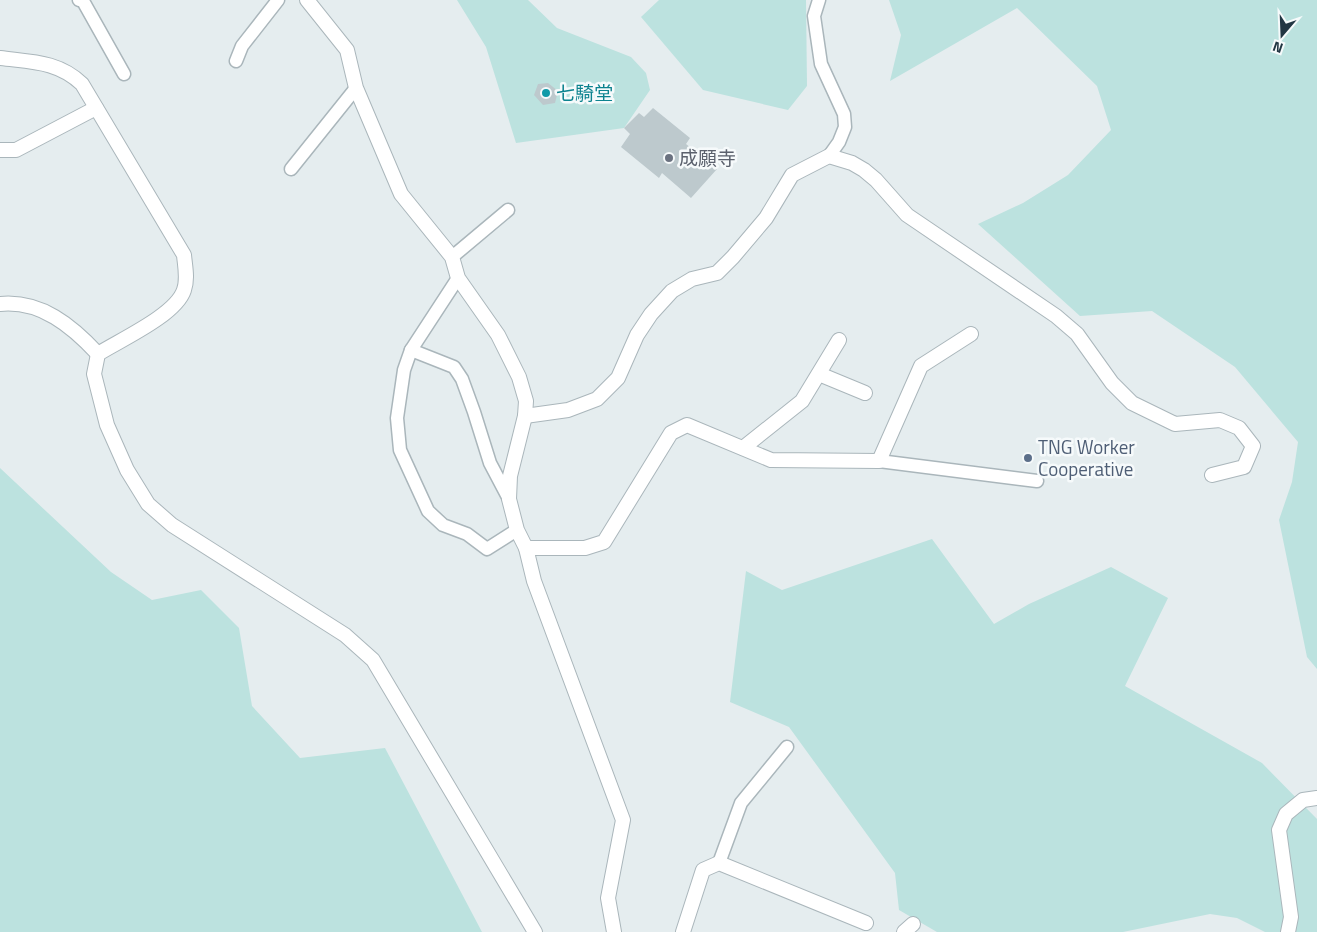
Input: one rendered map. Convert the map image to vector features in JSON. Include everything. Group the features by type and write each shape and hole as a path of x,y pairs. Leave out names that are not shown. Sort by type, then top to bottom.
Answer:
{"street":[{"path":"307,0 348,50 356,88 401,194 452,257 458,278 498,335 515,369 526,401 525,416 510,476 509,499 517,530 526,548 537,590 623,820 608,898 614,932"},
{"path":"0,58 52,65 70,72 82,84 184,255 186,273 184,290 174,306 98,354 94,374 107,425 127,470 148,504 172,524 345,634 372,660 535,932"},
{"path":"0,150 16,150 96,108"},
{"path":"525,416 568,410 597,399 618,378 637,335 651,314 672,291 692,279 717,272 734,257 766,218 792,175 830,156 852,163 864,170 876,180 907,215 1056,316 1077,334 1112,383 1132,403 1176,424 1220,420 1239,428 1253,446 1244,468 1212,475"},
{"path":"0,304 24,304 44,310 75,329 98,354"},
{"path":"526,548 585,548 604,542 671,433 687,425 770,460 879,462 921,366 971,334"},
{"path":"744,448 802,401 838,340"},
{"path":"819,374 865,394"},
{"path":"1288,932 1291,917 1279,830 1286,814 1303,800 1317,798"},
{"path":"683,932 703,870 719,863 866,923"}],"lane":[{"path":"78,0 83,1 124,74"},
{"path":"236,61 242,46 278,0"},
{"path":"819,0 814,16 821,64 844,114 845,127 839,142 830,156"},
{"path":"291,169 356,88"},
{"path":"452,257 508,210"},
{"path":"458,278 411,350 404,370 397,418 400,450 428,511 443,525 467,534 487,549 517,530"},
{"path":"411,350 454,367 462,379 490,462 509,499"},
{"path":"879,462 1037,481"},
{"path":"719,863 741,803 786,747"}],"green space":[{"path":"457,0 528,0 557,28 631,57 646,73 650,90 624,128 516,143 486,47"},
{"path":"659,0 806,0 807,86 788,110 703,90 641,17"},
{"path":"889,0 1317,0 1317,669 1307,657 1279,520 1292,482 1298,442 1235,367 1152,311 1080,316 978,224 1023,203 1068,175 1111,130 1097,86 1017,8 890,81 901,35"},
{"path":"0,468 111,572 152,600 201,590 239,628 252,706 300,758 385,748 482,932 0,932"},
{"path":"932,539 994,624 1029,604 1111,567 1168,598 1125,686 1262,763 1317,819 1317,932 1265,932 1237,918 1210,914 1123,932 937,932 899,910 895,873 789,727 730,702 746,571 782,590"}],"building":[{"name":"七騎堂","path":"548,83 558,91 555,103 543,105 534,95 538,84"},
{"name":"成願寺","path":"653,108 690,138 686,144 717,169 691,198 662,173 659,178 621,147 630,134 624,128 639,113 644,117"}],"place":[{"name":"七騎堂","path":"546,93"},
{"name":"成願寺","path":"669,158"},
{"name":"TNG Worker Cooperative","path":"1028,458"}]}
